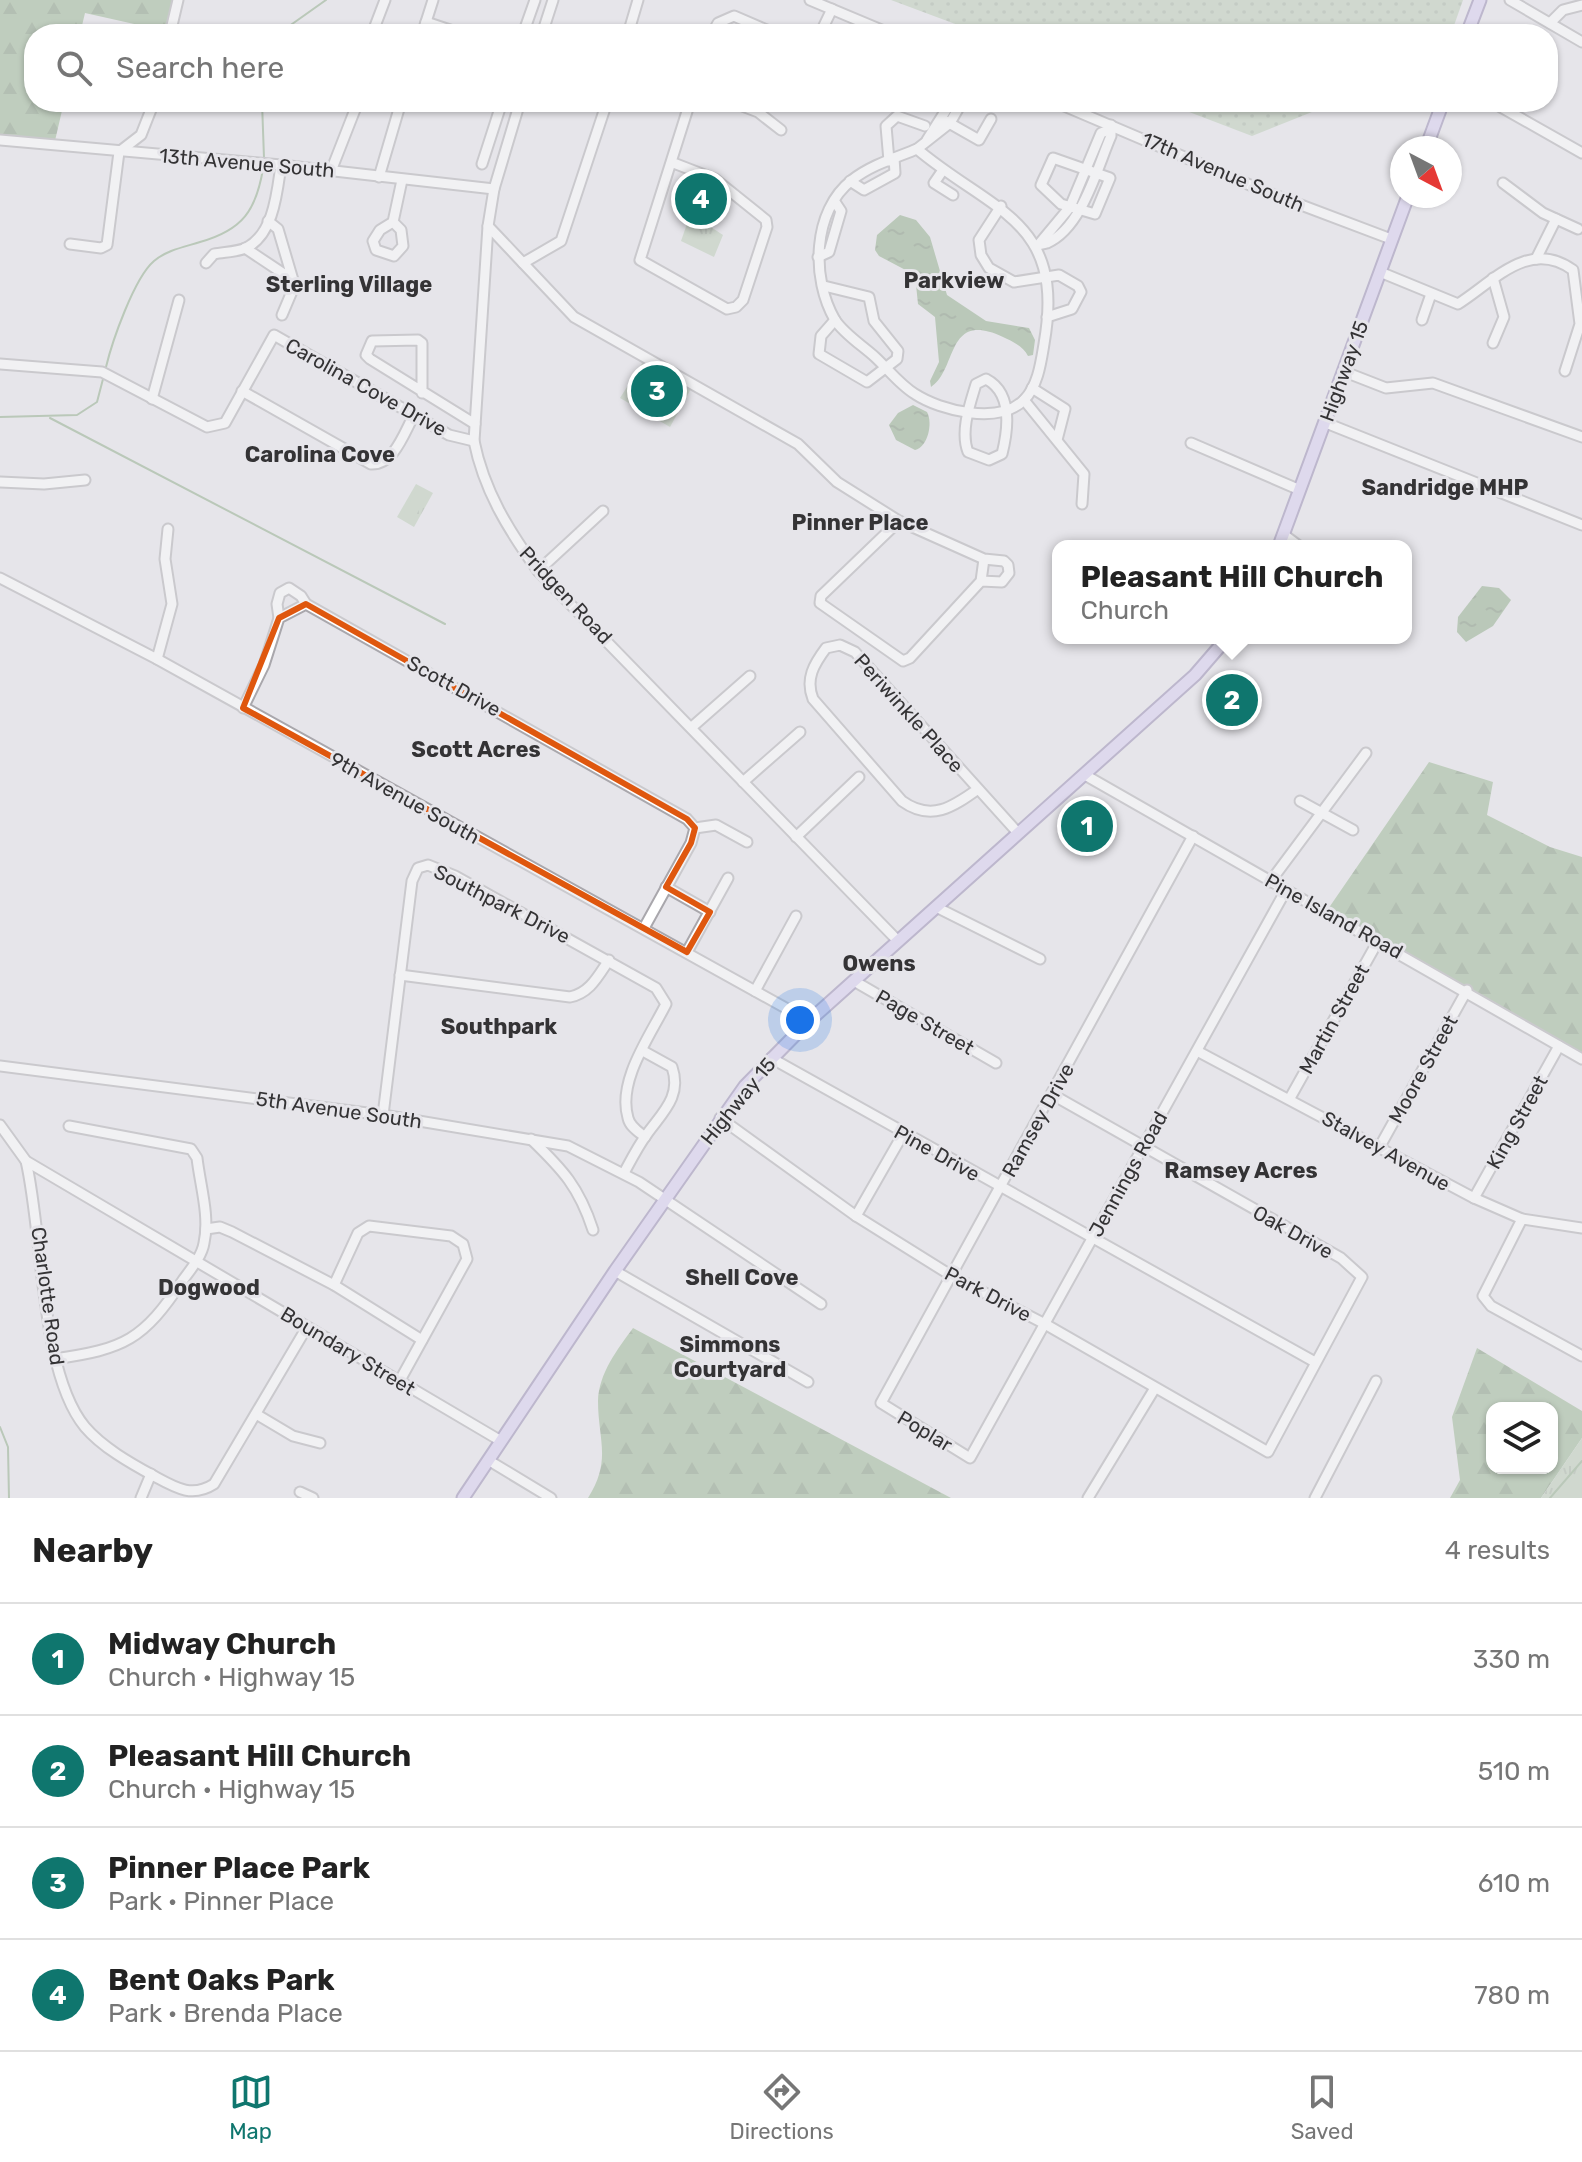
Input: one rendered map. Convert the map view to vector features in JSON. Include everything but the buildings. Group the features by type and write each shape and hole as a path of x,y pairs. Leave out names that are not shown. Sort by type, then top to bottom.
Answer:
{"main road":[{"path":"1471,24 1480,0"},
{"path":"1430,136 1439,112"},
{"name":"Highway 15","path":"1281,540 1403,208"},
{"name":"Highway 15","path":"463,1498 720,1118 771,1058 1195,675 1222,644"}],"street":[{"path":"172,24 178,0"},
{"path":"376,24 385,0"},
{"path":"432,24 426,22 433,0"},
{"path":"527,24 535,0"},
{"path":"545,24 553,0"},
{"path":"631,24 638,0"},
{"path":"810,0 867,24"},
{"path":"1510,0 1550,23 1563,10 1582,5"},
{"path":"825,24 832,9"},
{"path":"717,24 734,16 753,24"},
{"path":"1558,28 1582,42"},
{"path":"70,244 101,248 107,245 119,152 141,135 150,112"},
{"path":"331,171 354,112"},
{"path":"379,177 398,112"},
{"path":"482,164 499,112"},
{"name":"Pridgen Road","path":"517,112 494,189 488,226 474,441 481,473 499,511 538,571 898,941"},
{"path":"523,263 561,241 604,112"},
{"path":"671,162 715,179 766,220 767,227 738,311 727,309 640,260 671,162 687,112"},
{"path":"758,112 781,130"},
{"path":"946,121 948,112"},
{"path":"921,146 943,170 1013,216 1038,245 1046,278 1047,317 1040,367 1024,400 993,414 936,404 915,394 835,320 818,257 820,237 835,202 850,181 921,146 954,112"},
{"name":"17th Avenue South","path":"1077,112 1264,191 1391,239"},
{"path":"1510,112 1582,153"},
{"path":"850,181 864,190 895,173 886,126 897,116 925,126"},
{"path":"946,121 979,140 991,119"},
{"path":"1038,245 1047,243 1069,224 1091,170 1101,133 1110,127"},
{"name":"13th Avenue South","path":"0,140 281,165 494,189"},
{"path":"1053,158 1091,170 1110,178 1095,214 1074,208 1041,185 1053,158"},
{"path":"206,263 214,254 245,248 258,238 268,221 281,165"},
{"path":"943,170 934,183 953,195"},
{"path":"393,222 402,180"},
{"path":"1503,183 1556,219 1578,229"},
{"path":"1001,206 979,240 981,255 989,268 1014,282 1059,275 1078,286 1081,292 1072,309 1047,317"},
{"path":"1536,259 1556,219"},
{"path":"268,221 278,229 293,280 293,289 282,315"},
{"path":"488,226 574,317 798,444 837,482 899,521 984,559 1004,561 1009,573 1002,582 981,581"},
{"path":"245,248 293,280"},
{"path":"1380,272 1458,304 1516,264 1536,259 1553,261 1578,271 1580,324 1565,371"},
{"path":"1493,278 1504,317 1493,343"},
{"path":"824,286 869,297 874,321 898,351 897,359 867,382 819,354 821,336 835,320"},
{"path":"1422,320 1431,294"},
{"path":"152,399 179,300"},
{"name":"Carolina Cove Drive","path":"242,391 274,335 449,435 474,441"},
{"path":"422,393 422,343 418,340 372,341 366,355 370,359 422,393 475,424"},
{"path":"0,364 102,372 207,427 225,423 242,391 371,464 380,464 390,458 414,415"},
{"path":"1345,372 1386,388 1433,383 1582,437"},
{"path":"986,379 992,382 1006,410 1008,426 1002,454 989,460 968,452 965,443 968,411 976,384 986,379"},
{"path":"1032,388 1065,409 1057,440"},
{"path":"1024,400 1084,474 1082,504"},
{"path":"1326,423 1582,525"},
{"path":"1191,443 1300,490"},
{"path":"0,482 46,484 85,480"},
{"path":"538,571 603,511"},
{"path":"899,521 821,596 820,603 903,661 910,658 981,581 984,559"},
{"path":"157,659 172,604 165,559 168,529"},
{"name":"9th Avenue South","path":"0,578 157,659 809,1021"},
{"name":"Scott Drive","path":"279,618 280,593 289,588 306,604 472,695 687,819 695,828"},
{"path":"243,708 264,665 279,618 306,604"},
{"name":"Periwinkle Place","path":"978,789 946,810 921,812 902,801 813,699 808,687 826,648 840,645 855,652 1018,833"},
{"path":"692,727 750,676"},
{"path":"743,782 800,732"},
{"path":"1270,882 1366,753"},
{"name":"Pine Island Road","path":"1085,775 1270,882 1467,990 1582,1059"},
{"path":"796,837 859,777"},
{"path":"1300,801 1353,830"},
{"path":"644,928 695,828 716,825 747,842"},
{"name":"Ramsey Drive","path":"881,1403 1193,836"},
{"name":"Southpark Drive","path":"383,1115 412,881 418,868 428,865 455,876 609,960 656,988 664,998 666,1004 632,1071 626,1105 631,1125 645,1137"},
{"path":"687,952 728,878"},
{"path":"666,887 710,912"},
{"name":"Jennings Road","path":"970,1458 1286,890"},
{"path":"936,907 1040,959"},
{"path":"755,991 796,916"},
{"name":"Martin Street","path":"1290,1098 1378,941"},
{"path":"400,975 570,997 581,994 592,985 609,960"},
{"name":"Page Street","path":"854,981 996,1063"},
{"name":"Moore Street","path":"1379,1148 1467,990"},
{"name":"King Street","path":"1474,1198 1559,1046"},
{"path":"624,1173 645,1137 671,1104 676,1089 672,1067 643,1051"},
{"name":"Stalvey Avenue","path":"1197,1051 1474,1198 1522,1219 1582,1228"},
{"name":"Pine Drive","path":"771,1058 1315,1362"},
{"name":"5th Avenue South","path":"0,1066 383,1115 529,1137 568,1146 624,1173 821,1304"},
{"name":"Oak Drive","path":"1053,1095 1341,1258 1362,1277 1315,1362"},
{"name":"Park Drive","path":"720,1118 856,1216 952,1276 1045,1324 1268,1452 1315,1362"},
{"name":"Boundary Street","path":"0,1125 26,1161 501,1441"},
{"path":"54,1359 91,1354 141,1334 160,1315 197,1261 204,1247 206,1229 197,1158 191,1149 69,1126"},
{"path":"856,1216 903,1134"},
{"path":"529,1137 574,1185 593,1230"},
{"name":"Charlotte Road","path":"26,1161 36,1205 54,1359 66,1397 85,1427 107,1447 151,1474 185,1492 201,1493 214,1484 307,1327"},
{"path":"1522,1219 1483,1296 1491,1306 1582,1356"},
{"path":"334,1285 358,1233 369,1226 458,1239 467,1259 399,1382"},
{"path":"206,1229 220,1227 232,1232 334,1285 422,1340"},
{"path":"615,1271 808,1382"},
{"path":"1315,1498 1376,1381"},
{"path":"1088,1498 1155,1388"},
{"name":"Poplar","path":"881,1403 970,1458"},
{"path":"256,1414 293,1436 320,1443"},
{"path":"488,1460 551,1498"},
{"path":"141,1498 151,1474"},
{"path":"300,1492 313,1498"}],"highlighted area":[{"path":"306,604 687,819 695,828 691,843 666,887 710,912 687,952 243,708 279,618"}],"green space":[{"path":"0,0 178,0 172,24 134,24 85,13 82,24 24,24 24,112 62,112 54,145 0,139"},
{"path":"891,0 1463,0 1455,24 955,24"},
{"path":"1189,112 1312,112 1252,136"},
{"path":"704,175 718,181 694,216 723,235 714,257 681,241"},
{"path":"646,357 693,385 670,427 620,398"},
{"path":"416,484 433,493 414,527 397,517"},
{"path":"416,491 426,497 414,519 404,513"},
{"path":"1429,762 1493,782 1487,815 1550,847 1582,857 1582,1059 1326,912"},
{"path":"633,1328 951,1498 588,1498 602,1461 599,1391 610,1362"},
{"path":"1477,1348 1582,1411 1582,1438 1558,1473 1558,1402 1486,1402 1486,1474 1557,1474 1541,1498 1450,1498 1460,1480 1452,1417"},
{"path":"1582,1438 1582,1498 1541,1498"},
{"path":"1582,1468 1582,1498 1556,1498"}],"water":[{"path":"900,215 916,220 930,237 947,295 986,321 1029,328 1035,340 1033,355 1028,356 1021,347 1003,337 971,331 962,336 939,379 931,387 930,381 939,362 935,317 918,304 915,275 879,256 875,250 877,235"},
{"path":"913,405 927,412 929,422 926,440 915,450 896,440 889,425 898,413"},
{"path":"1482,586 1499,588 1511,600 1493,626 1466,642 1457,632 1458,617"}],"waterway":[{"path":"292,24 326,0"},
{"path":"262,112 264,158"},
{"path":"106,367 125,311 146,269 164,254 215,237 237,224 251,207 263,169"},
{"path":"0,417 77,415 97,402 103,379"},
{"path":"50,418 445,624"},
{"path":"0,1427 8,1447 9,1498"},
{"path":"1550,1498 1582,1461"}],"place":[{"name":"Bent Oaks Park","path":"701,199"},
{"name":"Pinner Place Park","path":"657,391"},
{"name":"Pleasant Hill Church","path":"1232,700"},
{"name":"Midway Church","path":"1087,826"}],"district":[{"name":"Parkview","path":"954,280"},
{"name":"Sterling Village","path":"349,284"},
{"name":"Carolina Cove","path":"320,454"},
{"name":"Sandridge MHP","path":"1445,487"},
{"name":"Pinner Place","path":"860,522"},
{"name":"Scott Acres","path":"476,749"},
{"name":"Owens","path":"879,963"},
{"name":"Southpark","path":"499,1026"},
{"name":"Ramsey Acres","path":"1241,1170"},
{"name":"Shell Cove","path":"742,1277"},
{"name":"Dogwood","path":"209,1287"},
{"name":"Simmons Courtyard","path":"730,1356"}]}
